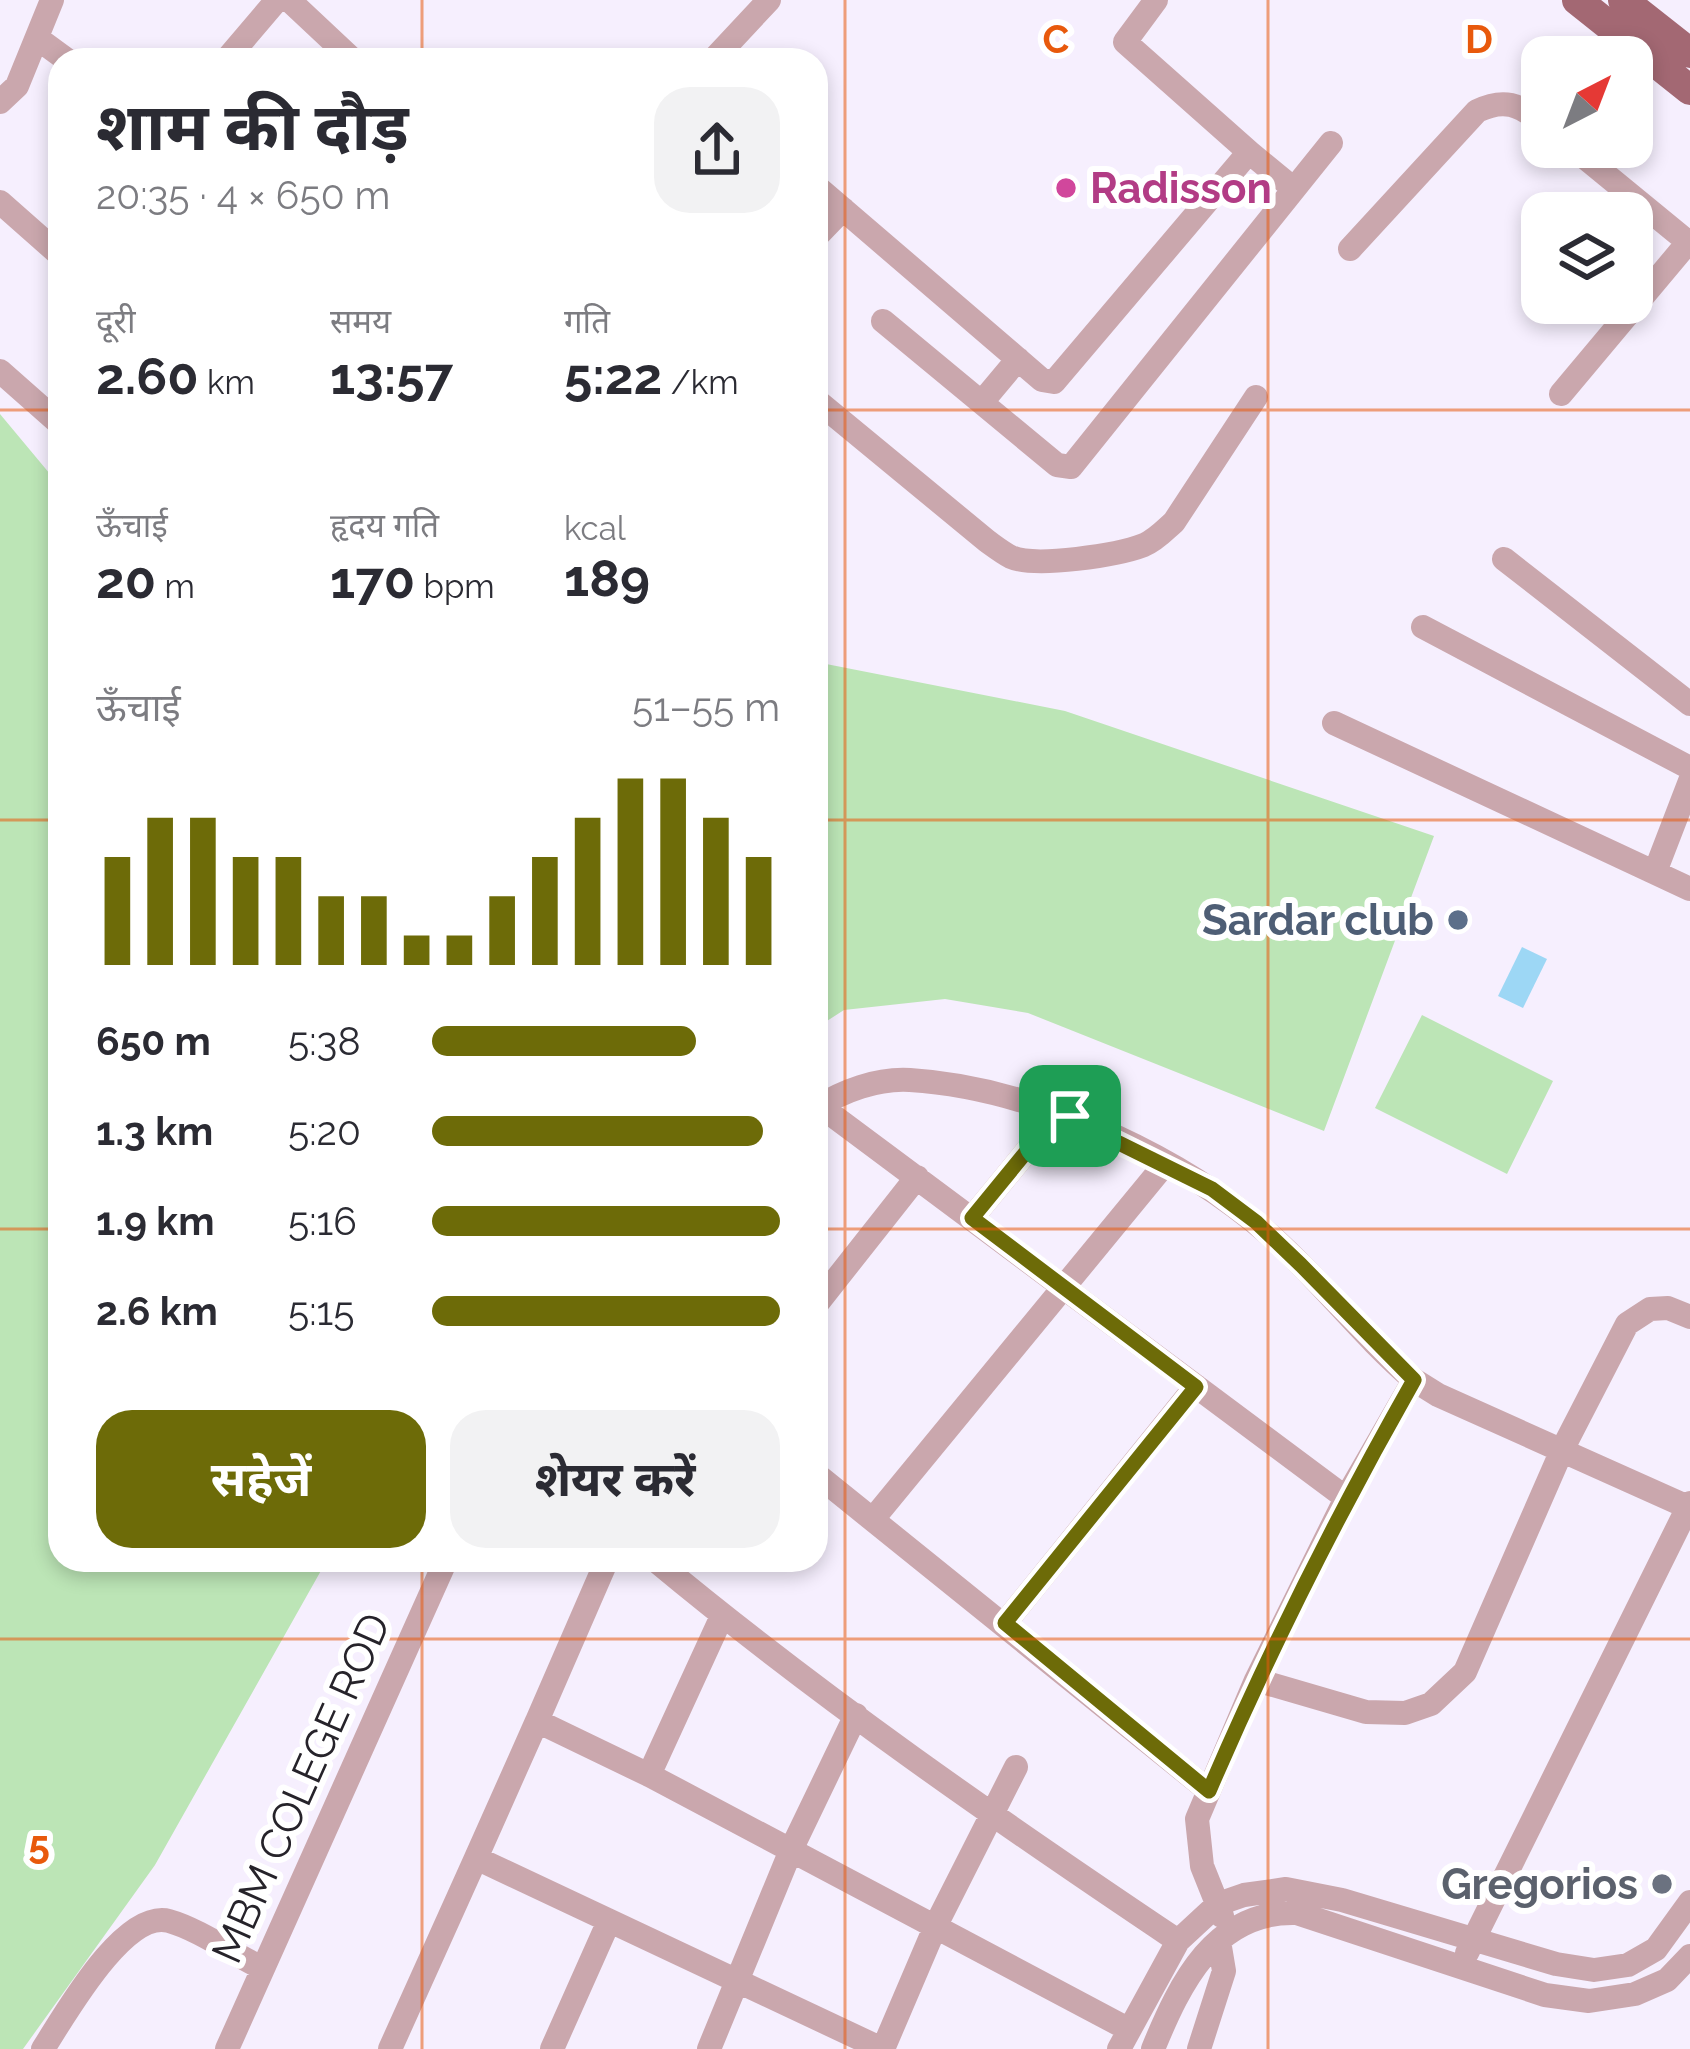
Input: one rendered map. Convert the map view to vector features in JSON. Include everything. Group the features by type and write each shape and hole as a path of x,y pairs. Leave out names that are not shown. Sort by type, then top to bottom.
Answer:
{"main road":[{"path":"1577,0 1690,90"},
{"path":"1623,0 1690,53"}],"street":[{"path":"0,102 17,86 52,0"},
{"path":"236,48 277,0"},
{"path":"289,0 340,48"},
{"path":"724,48 770,0"},
{"path":"1156,0 1125,42 1294,189"},
{"path":"38,38 51,48"},
{"path":"1350,249 1477,112 1496,102 1521,108"},
{"path":"883,321 1057,465 1071,467 1331,143"},
{"path":"828,196 1042,380 1058,379 1249,152"},
{"path":"1561,394 1689,241 1598,168"},
{"path":"0,202 48,244"},
{"path":"828,225 843,209"},
{"path":"982,402 1018,358"},
{"path":"0,371 48,413"},
{"path":"828,410 987,542 1012,558 1035,562 1128,549 1161,534 1174,522 1256,397"},
{"path":"1504,559 1690,704"},
{"path":"1424,627 1690,768"},
{"path":"1334,723 1690,889"},
{"path":"1655,872 1690,781"},
{"path":"828,1101 849,1089 907,1079 1058,1113 1212,1189 1256,1222 1414,1380 1689,1506 1459,1969"},
{"path":"972,1218 1058,1113"},
{"path":"828,1114 1346,1498"},
{"path":"873,1519 1165,1164"},
{"path":"828,1290 916,1177"},
{"path":"1256,1680 1366,1712 1405,1713 1431,1705 1465,1672 1562,1450 1627,1324 1650,1309 1679,1313"},
{"path":"1199,2049 1224,1971 1218,1904 1197,1844 1197,1819 1256,1680 1346,1498 1414,1380"},
{"path":"1005,1623 1196,1387"},
{"path":"828,1483 1209,1791"},
{"name":"MBM COLEGE ROD","path":"227,2049 441,1572"},
{"path":"390,2049 602,1572"},
{"path":"669,1572 990,1815 1178,1941"},
{"path":"649,1775 722,1616"},
{"path":"709,2049 791,1850 856,1715"},
{"path":"537,1721 936,1925 1124,2039 1178,1941 1218,1904 1244,1895 1286,1889 1342,1900 1473,1941 1594,1970 1628,1965 1656,1948 1690,1902"},
{"path":"476,1858 883,2049 936,1925 1016,1767"},
{"path":"1153,2049 1183,1987 1223,1936 1252,1917 1297,1913 1545,1995 1589,2001 1635,1994 1666,1980 1690,1956"},
{"path":"43,2049 118,1942 140,1924 167,1920 262,1968"},
{"path":"552,2049 609,1921"}],"green space":[{"path":"0,414 48,472 48,1572 320,1572 155,1865 23,2049 0,2049"},
{"path":"828,664 1065,711 1434,836 1324,1131 1028,1013 945,999 844,1010 828,1020"},
{"path":"1422,1015 1553,1081 1507,1174 1375,1108"}],"water":[{"path":"1522,947 1547,959 1523,1008 1498,996"}],"place":[{"name":"Radisson","path":"1066,188"},
{"name":"Sardar club","path":"1458,920"},
{"name":"Gregorios","path":"1662,1884"}],"route":[{"path":"1058,1113 1070,1116 1212,1189 1256,1222 1414,1380 1346,1498 1256,1680 1209,1791 1005,1623 1196,1387 972,1218 1058,1113"}]}
